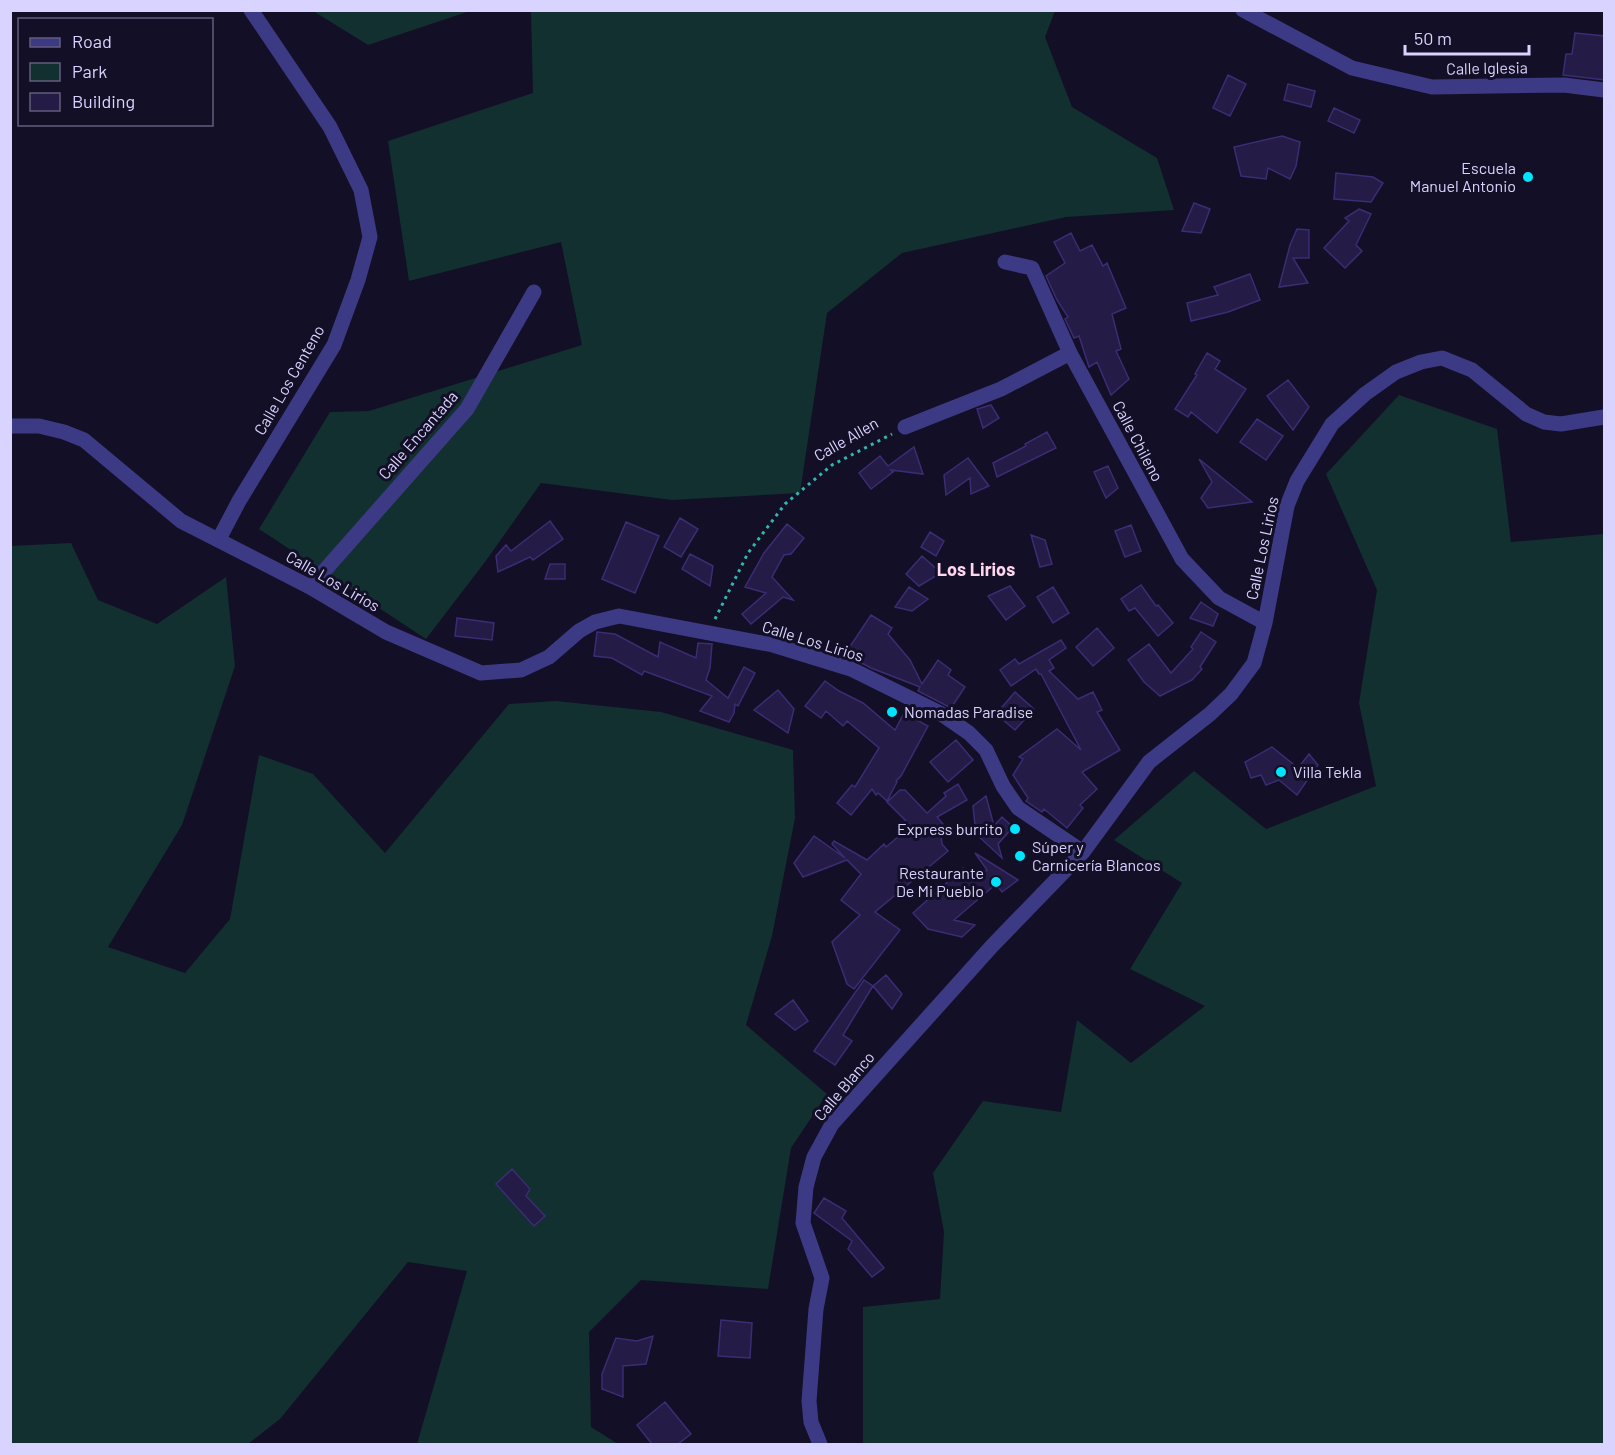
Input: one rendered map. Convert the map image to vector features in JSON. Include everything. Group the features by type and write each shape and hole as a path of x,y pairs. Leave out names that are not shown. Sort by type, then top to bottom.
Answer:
{"street":[{"name":"Calle Los Centeno","path":"219,539 239,501 334,345 358,280 370,237 361,190 330,127 251,10"},
{"name":"Calle Iglesia","path":"1243,10 1352,68 1432,87 1564,85 1605,90"},
{"name":"Calle Chileno","path":"1005,262 1032,268 1070,353 1182,559 1219,598 1265,623"},
{"name":"Calle Encantada","path":"310,587 467,409 534,292"},
{"name":"Calle Allen","path":"905,427 1001,389 1070,353"},
{"name":"Calle Los Lirios","path":"10,426 39,426 84,440 181,521 310,587 387,632 481,673 521,670 549,657 595,622 619,616 773,645 851,669 940,713 969,733 986,750 1003,786 1018,808 1083,852 1149,762 1210,714 1231,694 1254,663 1265,623 1287,506 1297,481 1316,446 1332,424 1365,394 1396,372 1422,362 1442,358 1472,370 1526,414 1544,422 1561,424 1605,417"},
{"name":"Calle Blanco","path":"820,1444 811,1422 809,1401 816,1309 822,1278 803,1223 806,1187 814,1157 832,1124 992,946 1083,852"}],"path":[{"name":"Calle Allen","path":"708,634 748,553 785,504 832,465 905,427"}],"green space":[{"path":"313,11 470,11 368,45"},
{"path":"531,11 1055,11 1045,37 1072,107 1157,158 1174,210 1066,217 902,253 827,313 800,493 672,500 541,483 485,562 426,639 259,529 330,412 369,411 582,345 561,242 409,281 388,141 533,93"},
{"path":"1399,395 1497,429 1511,542 1604,534 1604,1444 863,1444 863,1307 940,1299 944,1232 933,1173 983,1101 1061,1112 1077,1020 1131,1063 1205,1006 1130,969 1182,883 1114,840 1194,771 1266,829 1376,786 1359,703 1377,590 1326,474"},
{"path":"71,543 98,600 157,624 226,577 235,666 182,825 108,947 185,973 230,919 259,755 313,774 385,853 509,704 556,701 661,712 793,750 795,818 772,936 746,1025 827,1094 791,1148 768,1289 641,1280 589,1332 591,1427 618,1444 417,1444 467,1271 408,1262 280,1419 248,1444 11,1444 10,546"}],"building":[{"path":"1575,33 1605,36 1605,80 1563,75 1566,54 1572,54"},
{"path":"1228,75 1246,84 1230,116 1213,108"},
{"path":"1288,84 1315,91 1311,107 1284,100"},
{"path":"1334,108 1360,120 1354,133 1328,121"},
{"path":"1282,136 1300,142 1296,166 1290,179 1268,168 1266,179 1241,176 1234,147"},
{"path":"1336,173 1373,177 1383,183 1371,202 1334,199"},
{"path":"1194,203 1210,209 1201,233 1182,231"},
{"path":"1359,209 1371,214 1356,245 1362,251 1345,268 1324,248 1349,221 1345,218"},
{"path":"1297,229 1309,230 1309,258 1293,258 1308,283 1279,287 1290,245"},
{"path":"1071,233 1080,251 1092,245 1103,266 1107,263 1126,308 1112,314 1121,349 1116,351 1129,379 1111,395 1097,362 1089,367 1079,336 1074,338 1065,319 1068,317 1046,276 1065,263 1054,242"},
{"path":"1250,274 1260,300 1228,312 1191,321 1187,303 1218,295 1214,287"},
{"path":"1207,353 1220,361 1215,369 1246,389 1217,433 1191,412 1188,417 1175,409 1197,375 1195,374"},
{"path":"1288,380 1309,407 1293,430 1267,396"},
{"path":"991,405 999,418 983,428 977,409"},
{"path":"1257,419 1283,436 1266,460 1240,442"},
{"path":"1047,432 1056,448 997,477 993,463"},
{"path":"914,447 923,474 891,470 893,472 871,489 859,473 880,456 888,466"},
{"path":"968,458 989,486 971,494 970,478 946,495 944,475"},
{"path":"1199,459 1252,502 1208,508 1201,498 1212,482"},
{"path":"1108,466 1118,488 1106,498 1094,472"},
{"path":"680,518 698,529 681,557 664,547"},
{"path":"550,521 563,539 533,560 530,557 498,572 496,556 506,545 511,551"},
{"path":"626,522 659,536 635,593 602,579"},
{"path":"787,524 804,538 791,554 784,555 772,577 793,600 783,597 751,624 742,614 766,593 745,587 764,553"},
{"path":"1131,525 1141,551 1125,557 1115,531"},
{"path":"930,532 944,541 936,556 921,547"},
{"path":"1031,535 1045,540 1052,564 1040,567"},
{"path":"690,554 713,566 710,586 682,569"},
{"path":"922,556 941,573 919,586 906,574"},
{"path":"550,564 565,564 565,579 545,579"},
{"path":"1141,585 1156,606 1158,605 1173,623 1158,636 1135,608 1129,611 1121,599"},
{"path":"1010,586 1025,606 1006,620 988,596"},
{"path":"909,587 928,599 912,611 895,607"},
{"path":"1053,587 1069,613 1053,623 1037,597"},
{"path":"1201,602 1218,614 1213,626 1190,618"},
{"path":"871,615 892,628 888,634 910,660 922,684 938,660 951,670 948,675 965,687 951,708 918,691 920,687 871,668 845,654"},
{"path":"457,618 494,623 492,640 455,636"},
{"path":"1097,628 1114,648 1093,666 1076,647"},
{"path":"597,632 615,634 658,657 660,642 696,658 698,643 712,644 710,668 706,680 728,698 744,667 755,673 738,706 735,704 734,713 729,722 700,711 712,696 644,671 642,675 612,658 594,656"},
{"path":"1201,632 1216,642 1200,667 1202,669 1192,680 1160,696 1144,682 1128,660 1149,644 1171,673 1193,649 1191,647"},
{"path":"1061,640 1066,648 1049,660 1054,668 1049,671 1078,699 1093,692 1102,710 1097,712 1120,750 1082,772 1097,789 1080,805 1083,808 1067,828 1044,809 1042,812 1026,801 1028,798 1013,775 1023,759 1019,757 1057,729 1081,750 1041,674 1036,669 1011,686 1000,670 1015,659 1019,664"},
{"path":"825,681 863,703 895,730 904,713 928,726 887,801 878,793 876,795 872,789 851,815 837,803 852,785 855,787 879,748 847,721 843,726 826,711 821,718 805,706"},
{"path":"778,690 794,709 788,733 754,710"},
{"path":"1015,692 1034,709 1015,730 996,714"},
{"path":"956,740 973,760 948,782 930,762"},
{"name":"Villa Tekla","path":"1272,747 1298,768 1309,754 1318,765 1297,795 1279,780 1266,785 1261,775 1251,778 1245,762"},
{"path":"958,784 967,800 937,817 943,824 940,826 942,844 948,851 875,912 900,930 854,989 847,984 832,942 860,915 841,900 861,874 847,860 803,877 794,863 814,836 845,858 832,844 834,841 867,860 884,844 886,847 911,826 887,802 900,790 905,790 927,813 946,796 944,793"},
{"path":"986,796 994,826 1002,817 1013,827 998,844 1002,858 976,834 973,806"},
{"path":"975,853 1018,880 1002,892 996,884 954,920 975,925 962,937 928,929 913,913 963,868 973,880 987,870"},
{"path":"886,975 902,994 892,1009 873,986"},
{"path":"864,980 873,986 843,1035 852,1041 835,1065 814,1051"},
{"path":"793,1000 808,1021 795,1030 775,1014"},
{"path":"512,1169 530,1189 526,1196 545,1216 534,1226 496,1184"},
{"path":"824,1198 846,1211 842,1218 884,1268 872,1277 848,1249 852,1241 814,1213"},
{"path":"721,1320 752,1323 750,1358 718,1356"},
{"path":"653,1336 646,1364 623,1366 623,1397 602,1389 602,1374 616,1338 637,1341"},
{"path":"665,1402 691,1434 678,1444 652,1444 637,1425"}],"place":[{"name":"Escuela Manuel Antonio","path":"1528,177"},
{"name":"Nomadas Paradise","path":"892,712"},
{"name":"Villa Tekla","path":"1281,772"},
{"name":"Express burrito","path":"1015,829"},
{"name":"Súper y Carnicería Blancos","path":"1020,856"},
{"name":"Restaurante De Mi Pueblo","path":"996,882"}],"district":[{"name":"Los Lirios","path":"976,570"}]}
